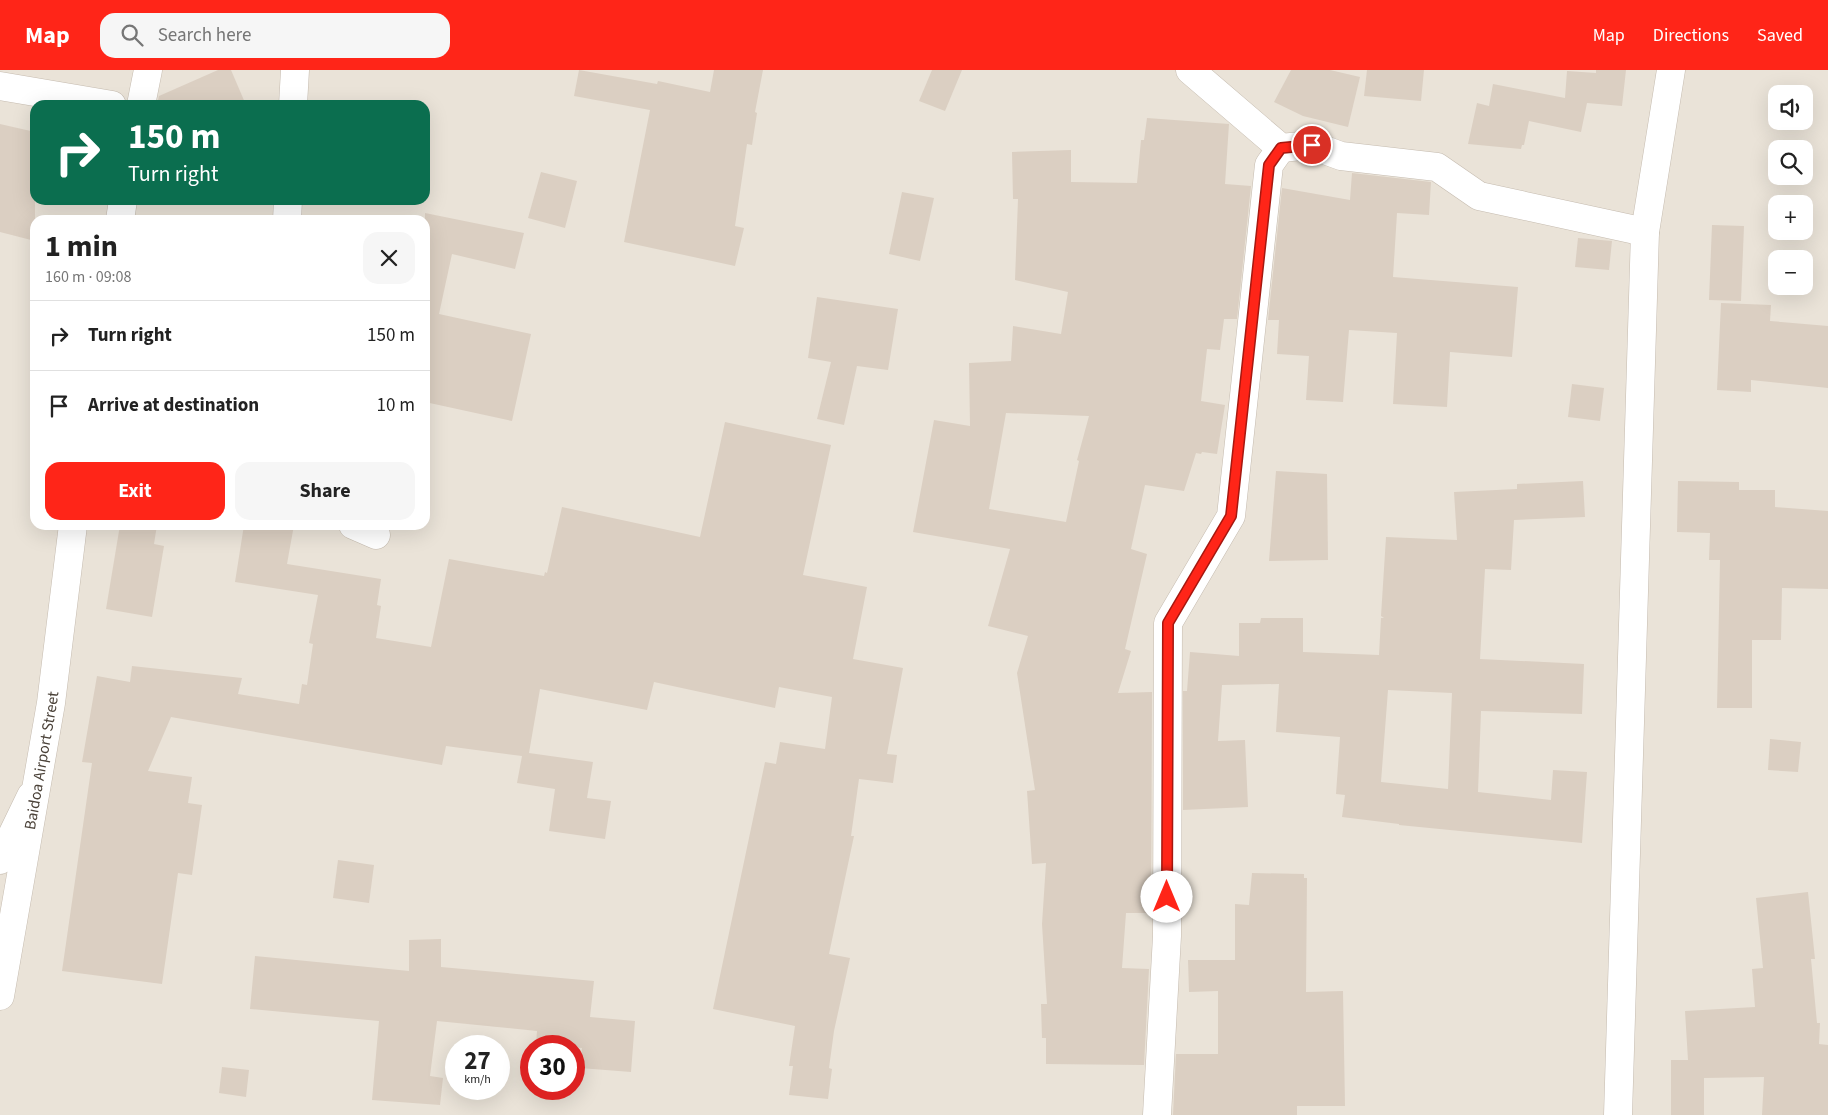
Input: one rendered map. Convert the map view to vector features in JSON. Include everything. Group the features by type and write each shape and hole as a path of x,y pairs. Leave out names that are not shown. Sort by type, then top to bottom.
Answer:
{"street":[{"path":"142,100 148,70"},
{"path":"293,100 295,70"},
{"path":"1190,70 1281,148 1312,145 1341,156 1437,167 1479,196 1645,232"},
{"path":"1618,1115 1645,232 1670,70"},
{"path":"0,86 83,100"},
{"path":"1157,1115 1167,936 1168,623 1231,516 1269,165 1281,148"},
{"name":"Baidoa Airport Street","path":"0,996 7,916 36,786 51,702 72,530"},
{"path":"0,860 36,786"}],"shaded area":[{"path":"0,70 1828,70 1828,1115 0,1115"}],"building":[{"path":"218,70 231,70 244,100 158,100 159,96"},
{"path":"579,70 657,84 658,81 710,92 714,70 763,70 755,112 757,113 752,145 747,144 735,226 744,228 735,266 624,242 650,110 574,96"},
{"path":"932,70 962,70 945,111 919,101"},
{"path":"1291,70 1330,70 1360,77 1348,127 1303,116 1274,102"},
{"path":"1367,70 1424,70 1421,101 1364,96"},
{"path":"1596,70 1626,70 1622,106 1587,103 1581,132 1529,121 1524,145 1522,145 1521,149 1468,144 1477,103 1489,106 1493,84 1565,98 1567,71 1596,73"},
{"path":"1147,118 1229,124 1225,184 1251,186 1237,319 1224,319 1220,350 1207,349 1201,401 1225,405 1217,454 1196,453 1184,491 1145,485 1131,549 1147,554 1125,649 1131,651 1118,693 1152,692 1151,913 1126,913 1122,968 1149,969 1144,1065 1046,1064 1046,1038 1042,1038 1041,1004 1047,1004 1042,924 1046,863 1032,864 1027,791 1035,790 1017,673 1028,636 988,626 1010,549 913,532 934,420 970,426 969,363 1011,361 1013,326 1061,334 1068,292 1015,280 1018,199 1013,199 1012,152 1071,150 1071,182 1137,183 1141,140 1144,140","holes":["1006,413 1089,416 1077,460 1079,461 1066,522 989,509"]},
{"path":"0,124 30,131 30,205 35,205 35,215 30,215 30,240 0,232"},
{"path":"541,172 577,181 565,228 528,218"},
{"path":"1352,173 1431,182 1429,215 1397,213 1393,277 1518,287 1512,357 1450,352 1447,407 1393,404 1397,333 1349,330 1343,402 1306,400 1309,356 1277,354 1279,320 1268,320 1282,188 1350,200"},
{"path":"902,192 934,198 920,261 889,254"},
{"path":"425,213 524,233 515,269 452,254 439,314 531,334 512,421 430,403 430,215 425,215"},
{"path":"1712,225 1744,226 1741,301 1709,300"},
{"path":"1578,238 1612,241 1609,270 1575,267"},
{"path":"817,297 898,309 888,370 857,366 844,425 817,419 831,362 808,358"},
{"path":"1721,303 1771,305 1770,321 1828,326 1828,388 1751,380 1751,392 1717,390"},
{"path":"1572,384 1604,388 1600,421 1568,417"},
{"path":"725,422 831,445 803,575 867,587 853,659 903,668 887,754 897,755 893,783 859,779 851,836 854,836 829,954 850,958 834,1031 829,1068 832,1069 828,1099 789,1095 793,1066 789,1066 795,1026 713,1009 765,762 776,764 780,742 825,749 832,697 779,687 775,708 654,682 647,710 540,689 529,753 593,762 587,798 611,801 605,839 549,831 555,789 517,783 522,756 446,746 442,765 171,717 148,771 192,777 188,803 202,805 192,875 178,873 162,984 62,971 92,763 82,762 97,676 130,682 132,666 242,678 238,694 299,704 302,684 307,685 313,644 309,643 318,595 235,582 243,530 293,530 287,564 381,579 377,605 381,606 376,638 431,647 449,559 544,576 545,572 547,573 562,507 700,537"},
{"path":"1276,471 1327,474 1328,560 1269,561"},
{"path":"1583,481 1585,517 1514,520 1511,570 1485,569 1480,659 1584,664 1582,714 1481,711 1478,792 1551,800 1553,770 1587,772 1582,843 1399,825 1342,817 1345,795 1336,794 1340,737 1276,732 1279,684 1222,685 1218,741 1245,740 1248,807 1183,810 1183,691 1187,691 1190,652 1239,656 1239,623 1260,623 1261,618 1303,618 1303,652 1379,655 1381,618 1384,618 1381,616 1386,537 1457,540 1454,492 1517,489 1517,484","holes":["1388,690 1452,693 1448,789 1381,782"]},
{"path":"1678,481 1739,482 1739,490 1775,490 1775,507 1828,511 1828,589 1782,588 1781,640 1752,640 1752,708 1717,708 1720,560 1709,560 1710,533 1677,532"},
{"path":"119,530 156,530 154,544 164,546 152,617 106,609"},
{"path":"1770,739 1801,742 1798,772 1768,770"},
{"path":"338,860 374,865 369,903 333,898"},
{"path":"1252,873 1304,874 1304,878 1307,878 1306,992 1343,991 1345,1106 1297,1106 1297,1115 1173,1115 1176,1054 1218,1054 1218,991 1189,992 1188,960 1235,960 1235,904 1249,905"},
{"path":"1808,892 1815,959 1811,959 1817,1023 1820,1023 1819,1044 1828,1045 1828,1115 1762,1115 1764,1077 1704,1078 1704,1115 1671,1115 1671,1060 1688,1060 1685,1011 1755,1007 1752,969 1763,968 1756,898"},
{"path":"441,939 441,967 594,981 590,1017 635,1021 631,1072 585,1068 585,1035 537,1035 537,1031 437,1021 430,1076 443,1078 440,1105 372,1100 379,1021 250,1009 255,956 409,971 409,940"},
{"path":"222,1067 249,1070 246,1097 219,1093"}],"route":[{"path":"1167,897 1168,623 1231,516 1269,165 1281,148 1312,145"}]}
